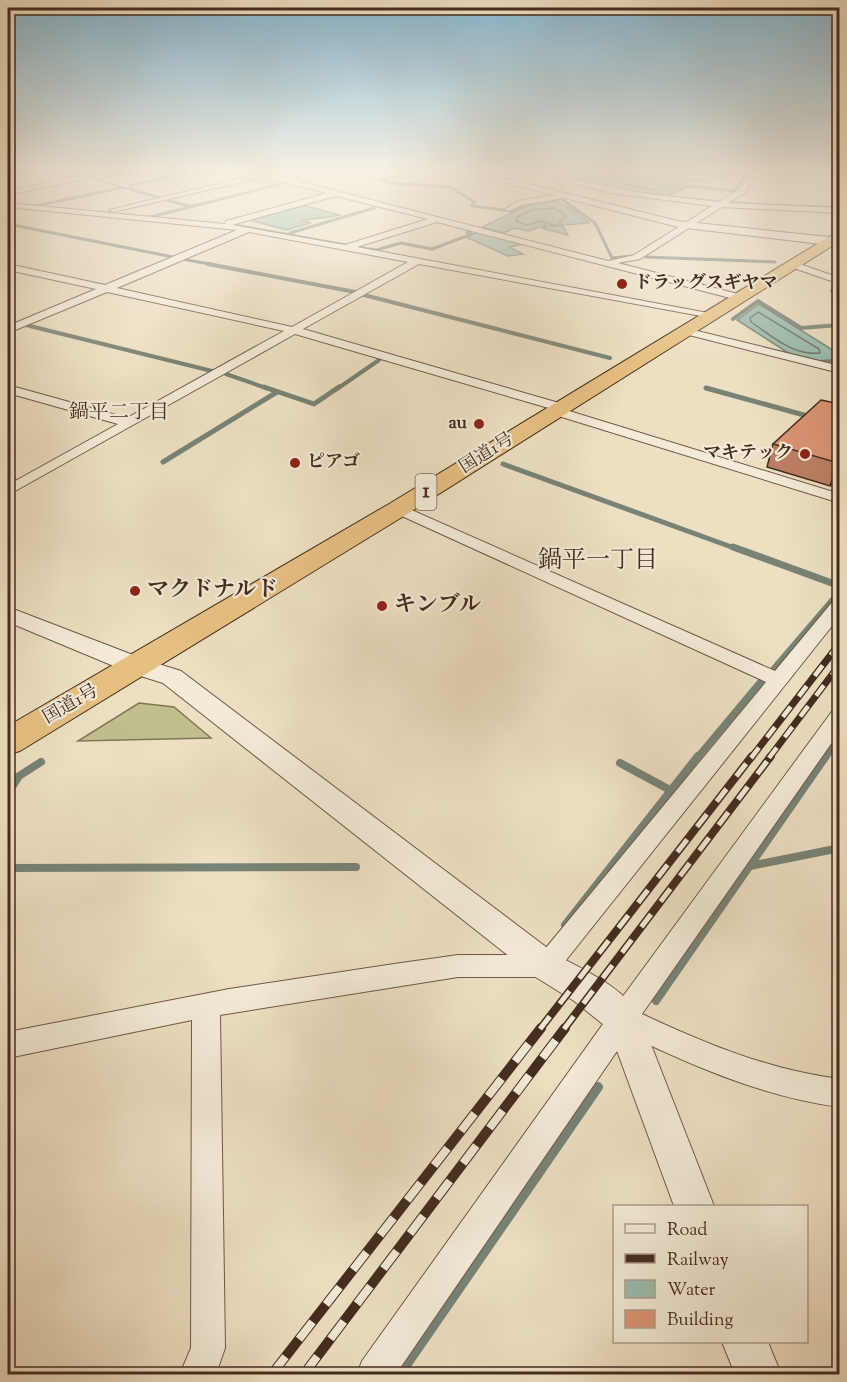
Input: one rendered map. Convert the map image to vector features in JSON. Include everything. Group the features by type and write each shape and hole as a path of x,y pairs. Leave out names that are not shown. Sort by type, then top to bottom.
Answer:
{"highway":[{"name":"国道1号","path":"8,742 399,508 791,264 836,240"}],"street":[{"path":"8,330 236,234"},
{"path":"279,234 708,316"},
{"path":"346,247 387,234"},
{"path":"497,234 738,297"},
{"path":"603,262 637,257 671,234"},
{"path":"781,234 836,240"},
{"path":"8,491 417,261"},
{"path":"791,264 840,281"},
{"path":"8,267 293,330 559,409 840,499"},
{"path":"685,331 840,370"},
{"path":"8,389 129,423"},
{"path":"399,508 777,679"},
{"path":"546,966 840,604"},
{"path":"8,614 137,666 172,677 546,966 592,993 623,1019 719,1064 788,1087 840,1093"},
{"path":"375,1374 623,1019 840,715"},
{"path":"8,1045 206,1006 458,966 546,966"},
{"path":"198,1374 208,1348 206,1006"},
{"path":"623,1019 694,1205"},
{"path":"746,1343 758,1374"}],"shaded area":[{"path":"139,703 174,707 211,738 78,741"}],"water":[{"path":"488,234 523,244 509,247 523,254 508,256 466,237"},
{"path":"759,304 839,354 839,359 818,361 839,361 839,367 790,354 737,320"}],"building":[{"path":"821,400 840,404 840,461 838,463 773,444"}],"waterway":[{"path":"60,234 173,257"},
{"path":"287,234 345,245"},
{"path":"355,247 376,250 401,243 432,249 471,234"},
{"path":"601,234 612,258 631,256"},
{"path":"646,257 775,262"},
{"path":"182,259 215,265"},
{"path":"208,264 355,292"},
{"path":"840,290 832,291 840,296"},
{"path":"364,295 610,358"},
{"path":"733,319 758,301 801,328 840,325"},
{"path":"8,321 15,323"},
{"path":"26,325 212,371"},
{"path":"337,389 379,360"},
{"path":"226,374 269,389"},
{"path":"264,387 314,404 339,387"},
{"path":"706,388 811,417"},
{"path":"163,462 277,392"},
{"path":"503,464 737,549"},
{"path":"8,479 15,481"},
{"path":"733,547 840,586"},
{"path":"774,669 840,592"},
{"path":"697,758 763,679"},
{"path":"825,758 840,736"},
{"path":"565,925 698,756"},
{"path":"656,1001 826,756"},
{"path":"8,793 19,776 41,762"},
{"path":"620,763 670,790"},
{"path":"750,866 840,848"},
{"path":"8,868 356,867"},
{"path":"400,1374 598,1087"}],"railway":[{"path":"751,758 840,643"},
{"path":"769,758 840,664"},
{"path":"540,1029 752,756"},
{"path":"564,1029 771,756"},
{"path":"272,1374 541,1028"},
{"path":"304,1374 565,1028"}],"place":[{"name":"ドラッグスギヤマ","path":"622,284"},
{"name":"au","path":"479,424"},
{"name":"マキテック","path":"805,454"},
{"name":"ピアゴ","path":"295,463"},
{"name":"マクドナルド","path":"135,591"},
{"name":"キンブル","path":"382,606"}],"district":[{"name":"鍋平二丁目","path":"119,413"},
{"name":"鍋平一丁目","path":"598,561"}]}
